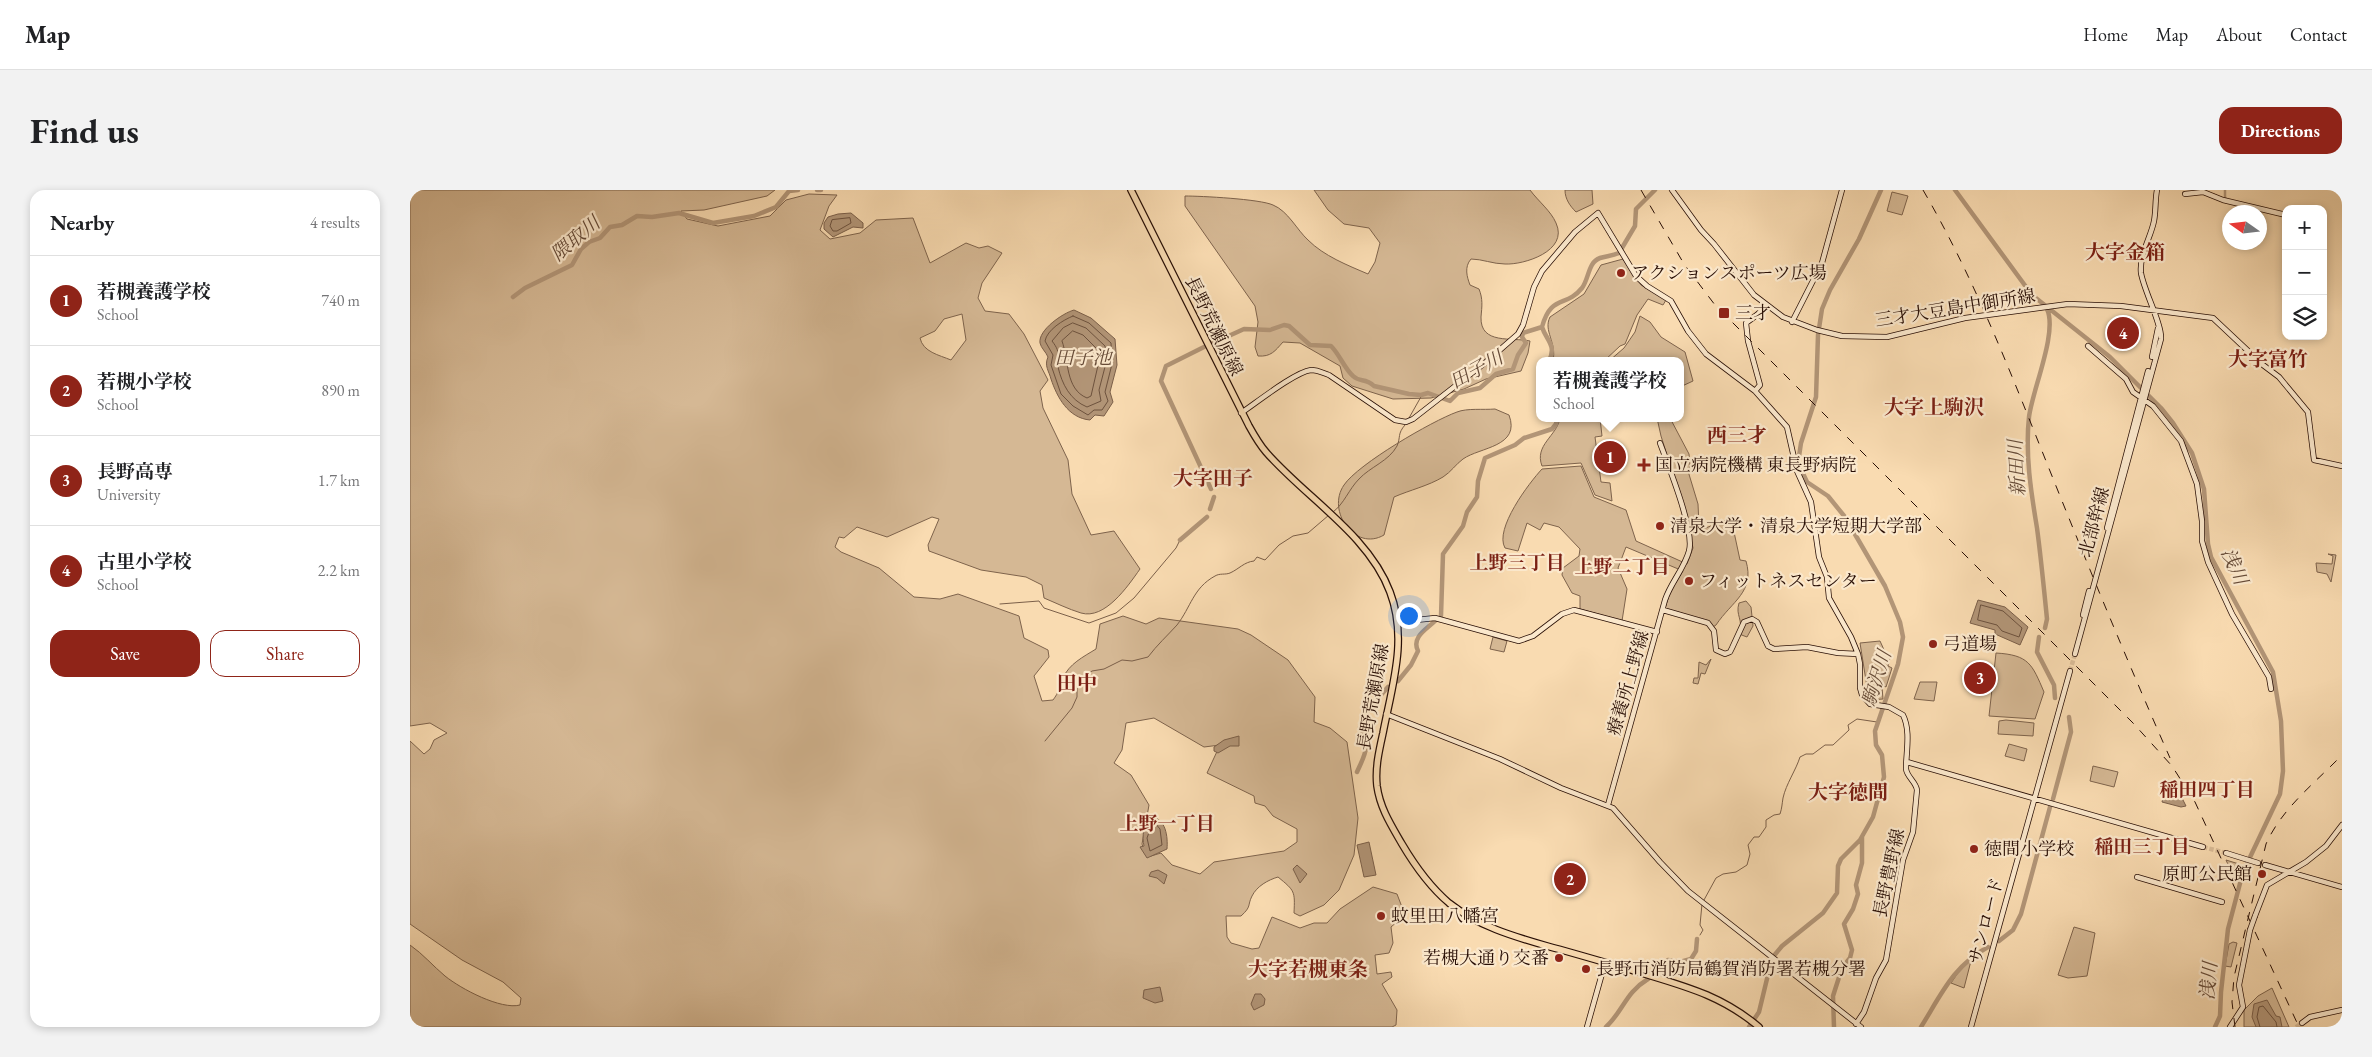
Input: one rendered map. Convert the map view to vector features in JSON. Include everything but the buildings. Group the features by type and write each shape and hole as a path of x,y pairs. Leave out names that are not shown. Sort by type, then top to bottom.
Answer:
{"main road":[{"name":"長野荒瀬原線","path":"1131,190 1241,413 1264,450 1363,547 1382,573 1390,592 1398,622 1397,662 1376,771 1380,800 1388,821 1427,881 1454,907 1491,928 1695,989 1728,1004 1757,1025"}],"street":[{"path":"1672,190 1747,288 1766,305 1746,323 1748,341 1760,385 1755,391"},
{"path":"1792,322 1822,263 1842,190"},
{"path":"2152,312 2141,271 2146,244 2154,222 2157,190"},
{"path":"2185,194 2203,192 2223,200 2282,214"},
{"name":"長野豊野線","path":"1241,413 1298,375 1310,370 1319,371 1330,376 1386,416 1399,422 1413,420 1518,334 1526,318 1534,287 1542,271 1584,224 1598,213 1641,281 1671,301 1688,331 1706,354 1755,391 1787,427 1797,471 1810,502 1819,557 1827,577 1829,598 1851,637 1858,654 1862,694 1870,704 1884,706 1903,715 1906,721 1906,772 1916,785 1917,790 1913,832 1903,860 1886,960 1876,978 1859,1025"},
{"name":"三才大豆島中御所線","path":"1766,305 1792,322 1842,336 1887,337 1965,318 2068,304 2112,305 2152,312 2213,318 2286,384 2308,412 2314,460 2342,466"},
{"name":"北部幹線","path":"2074,654 2146,387 2158,333 2156,319 2152,312"},
{"path":"2088,346 2113,366 2126,380 2132,392 2143,398 2162,415 2187,455 2198,484 2202,541 2208,562 2232,614 2269,677 2271,689"},
{"name":"療養所上野線","path":"1608,805 1668,592 1686,562 1690,547 1690,536 1660,443"},
{"path":"1398,622 1435,618 1519,641 1533,636 1562,614 1574,610 1656,632"},
{"path":"1663,610 1708,623 1714,631 1716,650 1725,654 1730,652 1744,622 1752,619 1759,625 1768,646 1774,649 1807,646 1838,653 1858,654"},
{"name":"サンロード","path":"1971,1027 2069,670"},
{"path":"1386,714 1500,759 1561,788 1608,805 1621,815 1688,891 1704,901 1781,965 1859,1025"},
{"path":"1907,762 2203,847"},
{"path":"2230,1027 2243,1007 2239,985 2250,930 2267,885 2326,846 2342,825"},
{"path":"2226,853 2258,863"},
{"path":"2264,865 2342,887"},
{"path":"2137,877 2222,902"},
{"path":"1587,1027 1606,963"},
{"path":"2302,1023 2310,1017 2342,1010"}],"shaded area":[{"path":"410,190 775,190 767,196 704,210 681,211 687,219 718,226 770,216 786,200 809,194 837,195 829,206 820,230 830,239 860,233 876,220 913,218 930,263 966,243 979,248 988,246 1002,253 982,283 978,298 985,311 1009,314 1024,334 1048,380 1040,391 1043,408 1068,460 1072,494 1091,535 1114,531 1140,569 1115,600 1107,607 1090,614 1081,613 1044,598 1042,585 1026,577 981,570 929,551 928,545 939,519 932,517 887,537 857,527 844,538 839,537 835,547 841,552 879,568 914,597 940,599 958,594 1019,616 1024,638 1048,650 1049,657 1034,676 1042,701 1053,700 1069,669 1077,661 1096,649 1100,624 1123,616 1146,624 1159,618 1238,629 1251,635 1288,660 1315,697 1314,722 1330,728 1347,742 1358,818 1354,855 1339,890 1324,905 1300,916 1294,913 1293,892 1278,877 1257,889 1252,896 1248,908 1241,916 1226,916 1227,937 1231,943 1252,949 1259,948 1272,917 1300,928 1314,923 1327,923 1340,909 1373,887 1397,894 1405,915 1391,927 1393,943 1389,953 1375,955 1377,974 1391,972 1392,977 1382,984 1397,1010 1396,1025 1392,1027 410,1027 410,945 445,976 481,997 512,1006 520,1005 521,998 503,982 462,960 410,924 410,741 424,754 430,749 434,740 447,733 430,723 410,726","holes":["962,314 966,340 951,360 924,347 920,338 935,331 944,319","1154,718 1204,747 1220,745 1207,773 1254,796 1255,803 1265,806 1273,816 1297,829 1297,842 1284,851 1214,862 1200,874 1172,865 1161,853 1151,856 1145,853 1142,844 1149,805 1131,775 1114,763 1122,750 1126,723"]},
{"path":"1314,190 1530,190 1551,214 1556,223 1558,233 1551,249 1533,259 1513,264 1471,259 1467,269 1470,285 1479,289 1482,303 1482,326 1486,332 1498,338 1530,341 1528,353 1521,371 1486,379 1464,389 1431,398 1393,399 1352,386 1343,378 1340,366 1300,343 1283,342 1270,354 1258,356 1255,347 1258,322 1255,306 1185,206 1185,196 1216,197 1273,205 1292,221 1314,246 1336,260 1368,274 1375,262 1380,243 1369,228 1344,224 1328,210"},
{"path":"1565,190 1592,190 1593,204 1576,212 1568,202"},
{"path":"1892,192 1908,196 1902,215 1887,211"},
{"path":"1623,259 1641,285 1666,300 1663,305 1648,299 1637,315 1625,344 1608,357 1554,357 1548,327 1550,317 1584,294 1601,265"},
{"path":"1640,316 1650,322 1661,337 1685,352 1693,381 1684,385 1684,357 1614,357 1624,348 1635,332"},
{"path":"1495,409 1509,415 1511,426 1509,434 1504,440 1463,459 1446,475 1437,480 1394,497 1384,535 1373,539 1363,538 1354,534 1346,526 1341,517 1339,495 1344,485 1364,466 1396,444 1457,412"},
{"path":"1559,422 1600,422 1602,436 1595,437 1601,482 1610,483 1612,501 1595,495 1581,463 1542,466 1540,459 1543,446"},
{"path":"1658,422 1672,422 1689,454 1690,465 1688,471 1698,504 1699,525 1696,527 1689,523 1687,518"},
{"path":"1581,466 1594,497 1626,510 1636,541 1687,564 1693,548 1688,524 1698,531 1731,518 1740,560 1746,561 1747,581 1745,589 1716,625 1713,627 1667,610 1665,608 1671,590 1683,571 1626,547 1618,568 1627,589 1622,621 1580,609 1580,596 1572,593 1562,575 1563,568 1579,556 1580,549 1559,527 1544,523 1540,530 1527,523 1518,551 1505,548 1503,540 1504,530 1508,518 1522,495 1542,469"},
{"path":"2328,554 2336,555 2331,582 2327,574 2317,572 2316,563 2332,564 2333,556"},
{"path":"1746,601 1751,607 1753,626 1747,637 1739,634 1741,625 1738,611 1739,603"},
{"path":"1493,637 1507,641 1504,652 1490,649"},
{"path":"1880,641 1885,652 1891,654 1888,666 1892,668 1886,687 1882,685 1867,687 1860,643"},
{"path":"1996,653 2023,659 2036,674 2044,692 2035,719 1989,716"},
{"path":"1711,659 1705,674 1701,673 1698,684 1693,683 1694,678 1698,678 1699,662 1706,665"},
{"path":"1920,682 1937,682 1934,701 1914,699"},
{"path":"1882,687 1883,699 1869,700 1868,688"},
{"path":"1999,721 2034,723 2033,736 1998,734"},
{"path":"2009,744 2027,749 2024,761 2005,756"},
{"path":"2093,766 2118,772 2114,787 2090,781"},
{"path":"2226,860 2239,864 2235,880"},
{"path":"2074,927 2095,933 2087,976 2068,978 2058,975"},
{"path":"2237,943 2231,967 2225,966 2229,944"},
{"path":"1972,957 1964,988 1951,983 1964,964"},
{"path":"2272,988 2289,1027 2244,1027 2244,1010 2258,996"}],"water":[{"path":"851,213 863,223 863,228 853,227 833,237 824,229 824,223 828,217"},
{"name":"田子池","path":"1074,310 1091,318 1115,339 1117,365 1110,392 1113,402 1104,416 1095,415 1090,420 1075,415 1064,406 1053,386 1046,363 1048,357 1040,343 1043,333 1052,323"},
{"path":"1978,600 2005,607 2028,627 2020,645 1995,634 1995,630 1970,623"},
{"path":"1239,736 1239,746 1230,746 1218,753 1214,751 1214,747 1224,740"},
{"path":"2168,780 2177,788 2186,806 2181,807 2162,802"},
{"path":"1151,817 1156,818 1163,824 1167,839 1167,849 1147,858 1140,847 1144,846 1144,830 1146,823"},
{"path":"1369,842 1376,875 1364,877 1357,845"},
{"path":"1297,865 1307,874 1300,883 1293,869"},
{"path":"1158,870 1167,875 1164,884 1157,878 1149,876 1151,872"},
{"path":"1160,987 1163,1001 1155,1003 1143,998 1144,990"},
{"path":"1255,994 1261,994 1265,999 1264,1005 1254,1010 1251,1004"},
{"path":"2267,1000 2276,1016 2280,1017 2282,1027 2256,1027 2252,1017 2254,1004"}],"waterway":[{"name":"隈取川","path":"513,297 525,288 572,265 581,249 589,242 600,238 610,227 622,225 637,216 652,217 679,213 713,223 754,216 776,207 789,191 798,190"},
{"name":"田子川","path":"1542,327 1554,305 1570,298 1582,288 1596,260 1619,253 1635,226 1636,209 1655,190"},
{"name":"駒沢川","path":"1749,1027 1759,1012 1772,958 1782,946 1823,913 1837,893 1838,866 1841,859 1860,840 1873,817 1884,777 1882,755 1876,745 1875,731 1898,664 1903,637 1900,622 1885,586 1845,517 1828,496 1807,482 1798,463 1801,443 1816,397 1818,335 1822,309 1830,290 1859,239 1881,190"},
{"name":"浅川","path":"1955,190 2032,295 2110,357 2161,408 2173,423 2192,453 2204,489 2208,544 2211,557 2273,672 2281,721 2283,771 2280,794 2243,872 2228,929 2220,1016 2215,1027"},
{"path":"2225,190 2225,198 2227,200"},
{"name":"新田川","path":"2045,628 2047,619 2028,459 2028,431 2031,406 2047,346 2050,319 2047,309"},
{"name":"田子川","path":"1211,344 1244,329 1270,330 1284,325 1289,326 1310,345 1331,346 1350,373 1358,379 1374,386 1409,394 1421,395 1428,393 1450,401 1458,393 1480,388 1496,374 1513,369 1518,355 1526,343 1522,337 1523,333 1542,327"},
{"path":"1542,327 1550,343 1552,351 1550,357"},
{"path":"1204,347 1166,366 1161,381 1211,489"},
{"path":"1409,418 1422,395"},
{"path":"1441,616 1443,554 1463,526 1467,512 1477,497 1478,481 1485,458 1515,445 1524,438 1552,429 1556,422"},
{"path":"1333,512 1359,479 1394,451 1405,425"},
{"path":"1210,509 1214,497"},
{"path":"1045,741 1072,708 1077,697 1077,686 1081,679 1092,671 1104,669 1122,660 1132,661 1148,657 1177,625 1197,592 1208,581 1217,575 1230,573 1244,564 1254,561 1257,557 1265,560 1279,545 1293,536 1308,533 1329,515"},
{"path":"1180,540 1207,517"},
{"path":"1000,604 1039,601 1044,608 1089,623 1116,613 1134,598 1176,548 1180,540"},
{"path":"1398,681 1411,665 1418,651 1416,646 1418,637 1435,621"},
{"name":"新田川","path":"2039,637 2037,652 2054,685 2055,698"},
{"path":"1372,705 1388,687"},
{"path":"1357,772 1366,750 1365,740 1360,727 1368,711"},
{"name":"新田川","path":"2053,799 2071,732 2069,717"},
{"path":"1704,900 1716,878 1723,874 1736,872 1747,865 1750,854 1748,845 1754,837 1759,837 1766,827 1766,820 1780,814 1784,793 1800,757 1806,754 1813,754 1825,745 1833,745 1849,730 1848,725 1857,719 1877,722"},
{"name":"新田川","path":"1999,941 2013,930 2021,914 2050,807"},
{"path":"1834,1027 1833,996 1842,968 1850,958 1852,950 1844,924 1853,909 1858,894 1856,885 1862,863 1862,837"},
{"path":"1700,935 1703,930 1700,925 1702,904"},
{"path":"1656,973 1661,971 1668,960 1680,962 1691,959 1696,951 1697,939"},
{"name":"新田川","path":"1921,1027 1957,972 1988,947"},
{"path":"1606,1027 1634,990 1648,979"}],"tunnel":[{"path":"2070,671 2075,654"},
{"path":"2203,847 2226,853"},
{"path":"2296,1027 2302,1023"}],"railway":[{"path":"1641,190 1684,264 1715,305 2133,723 2172,766 2195,802 2299,1027"},
{"path":"1923,190 1960,259 1993,331 2095,582 2170,758"},
{"path":"2235,1027 2232,1002 2234,977 2266,844 2290,807 2342,755"}],"place":[{"name":"アクションスポーツ広場","path":"1621,273"},
{"name":"三才","path":"1724,313"},
{"name":"古里小学校","path":"2123,333"},
{"name":"若槻養護学校","path":"1610,457"},
{"name":"国立病院機構 東長野病院","path":"1644,465"},
{"name":"清泉大学・清泉大学短期大学部","path":"1660,526"},
{"name":"フィットネスセンター","path":"1689,581"},
{"name":"弓道場","path":"1933,644"},
{"name":"長野高専","path":"1980,678"},
{"name":"徳間小学校","path":"1974,849"},
{"name":"原町公民館","path":"2262,874"},
{"name":"若槻小学校","path":"1570,879"},
{"name":"蚊里田八幡宮","path":"1381,916"},
{"name":"若槻大通り交番","path":"1559,958"},
{"name":"長野市消防局鶴賀消防署若槻分署","path":"1586,969"}],"district":[{"name":"大字金箱","path":"2125,252"},
{"name":"大字富竹","path":"2268,359"},
{"name":"大字上駒沢","path":"1934,407"},
{"name":"西三才","path":"1737,435"},
{"name":"大字田子","path":"1213,478"},
{"name":"上野三丁目","path":"1517,562"},
{"name":"上野二丁目","path":"1622,566"},
{"name":"田中","path":"1077,683"},
{"name":"稲田四丁目","path":"2207,789"},
{"name":"大字徳間","path":"1848,792"},
{"name":"上野一丁目","path":"1167,823"},
{"name":"稲田三丁目","path":"2142,846"},
{"name":"大字若槻東条","path":"1308,969"}]}
